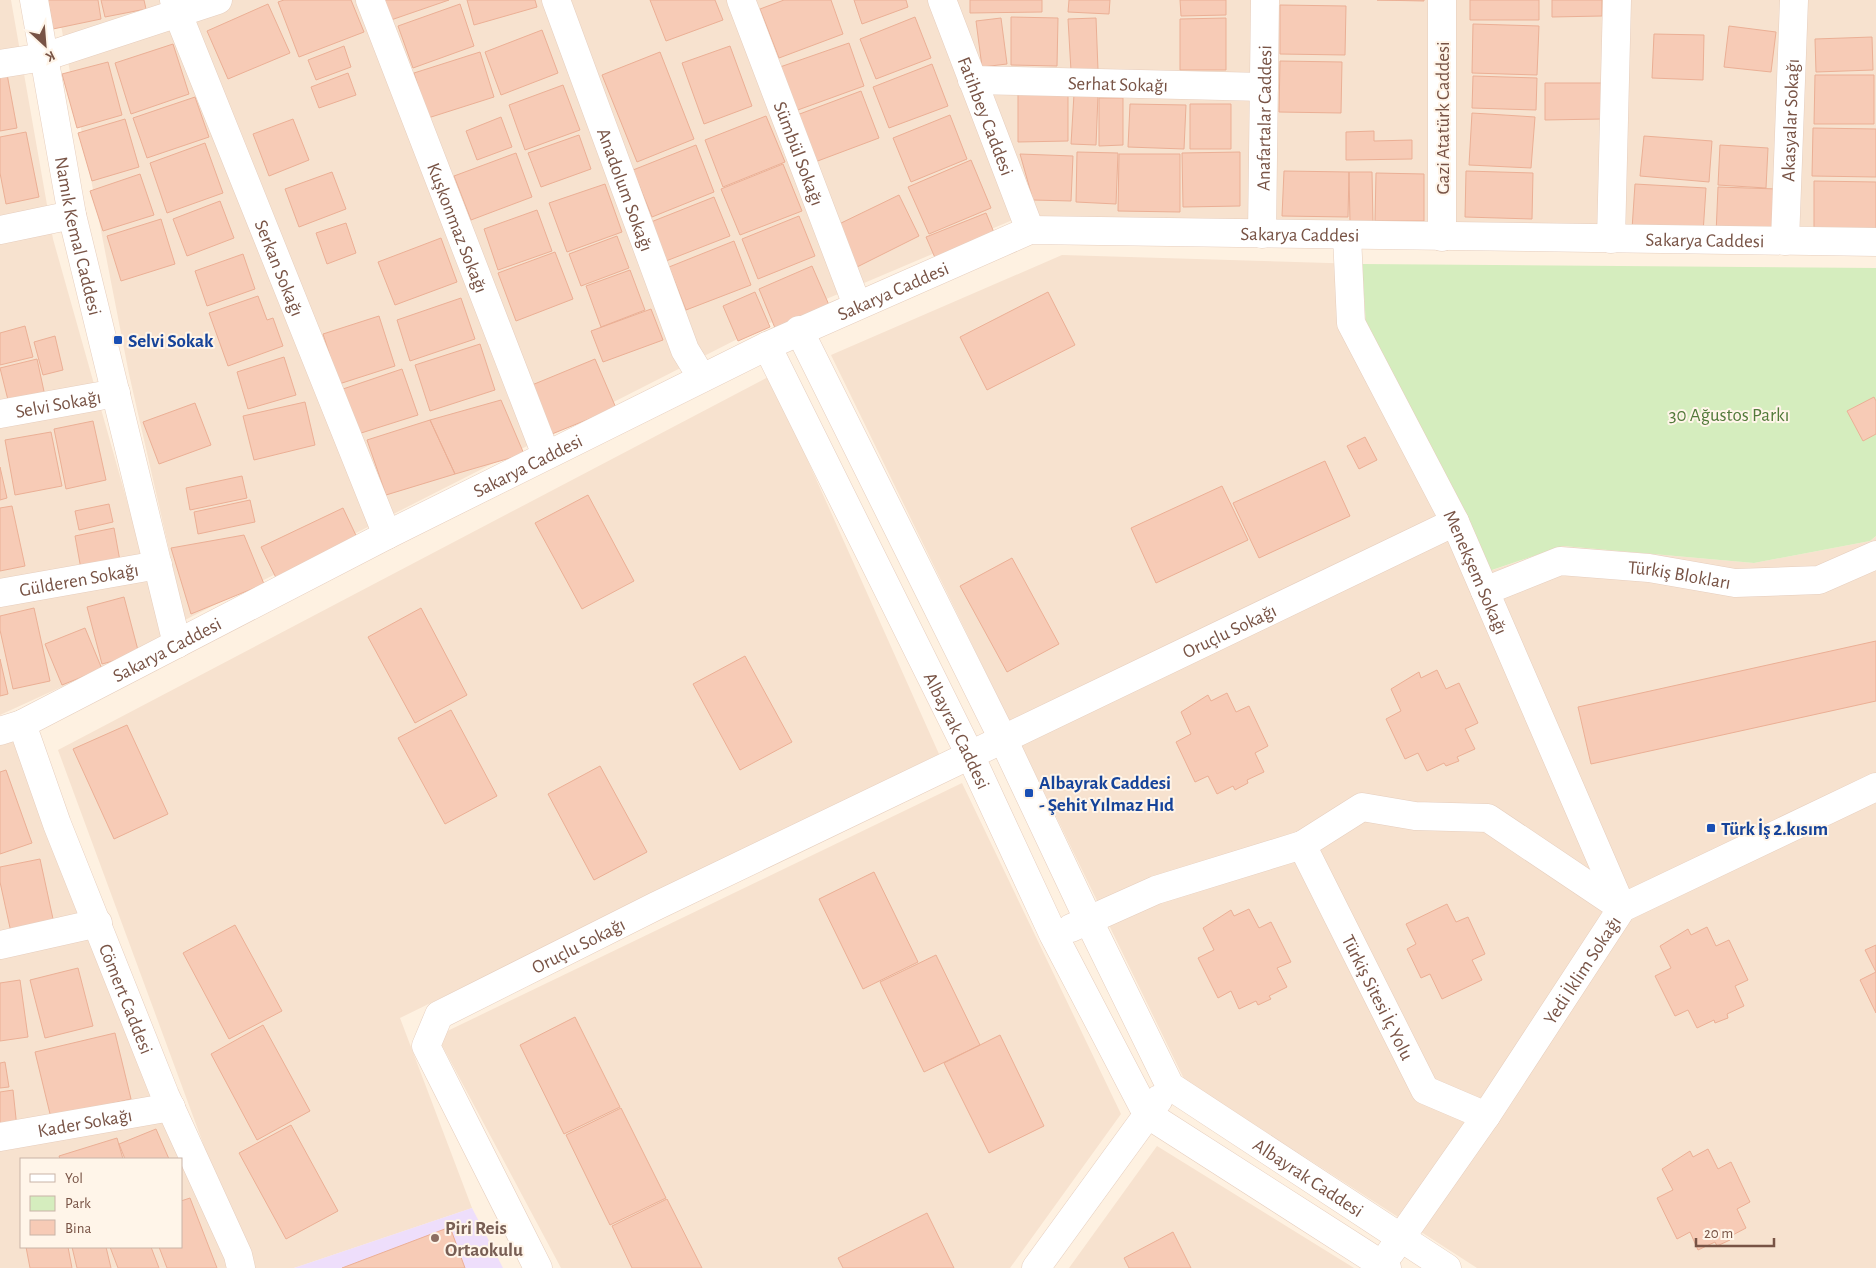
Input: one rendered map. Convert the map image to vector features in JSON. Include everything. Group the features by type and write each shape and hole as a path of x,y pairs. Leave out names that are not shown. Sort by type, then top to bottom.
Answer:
{"street":[{"name":"Namık Kemal Caddesi","path":"34,0 72,215 176,644"},
{"path":"0,64 44,57 176,7 218,0"},
{"name":"Kuşkonmaz Sokağı","path":"370,0 546,455"},
{"name":"Anadolum Sokağı","path":"556,0 685,350 702,378"},
{"name":"Sümbül Sokağı","path":"741,0 857,305"},
{"name":"Fatihbey Caddesi","path":"942,0 1030,230"},
{"name":"Anafartalar Caddesi","path":"1262,234 1265,0"},
{"name":"Gazi Atatürk Caddesi","path":"1442,0 1442,237"},
{"path":"1611,239 1617,0"},
{"name":"Akasyalar Sokağı","path":"1785,241 1794,0"},
{"name":"Serkan Sokağı","path":"176,7 387,535"},
{"name":"Serhat Sokağı","path":"972,80 1264,87"},
{"path":"0,230 72,215"},
{"name":"Sakarya Caddesi","path":"11,727 387,535 799,330 1030,230 1347,236 1876,242"},
{"name":"Menekşem Sokağı","path":"1347,236 1351,323 1455,522 1622,908"},
{"name":"Albayrak Caddesi","path":"799,330 1003,739 1170,1086 1447,1268"},
{"name":"Albayrak Caddesi","path":"767,346 970,755 1053,934 1147,1114 1385,1266"},
{"name":"Selvi Sokağı","path":"0,414 116,394"},
{"name":"Oruçlu Sokağı","path":"538,1268 426,1046 439,1015 656,906 1455,522"},
{"name":"Türkiş Blokları","path":"1485,591 1560,561 1649,568 1735,583 1819,580 1876,555"},
{"name":"Gülderen Sokağı","path":"0,593 158,566"},
{"name":"Cömert Caddesi","path":"11,727 57,824 171,1107 238,1255 241,1268"},
{"name":"Yedi İklim Sokağı","path":"1385,1266 1401,1238 1486,1116 1622,908 1876,787"},
{"path":"1053,934 1089,921 1156,890 1302,845 1362,807 1415,816 1488,818 1622,908"},
{"name":"Türkiş Sitesi İç Yolu","path":"1302,845 1425,1090 1486,1116"},
{"path":"0,945 98,923"},
{"path":"1036,1268 1147,1114 1170,1086"},
{"name":"Kader Sokağı","path":"0,1138 171,1107"}],"shaded area":[{"path":"0,0 11,0 53,239 166,639 0,715"},
{"path":"56,0 1876,0 1876,227 1015,219 765,325 185,620 129,374"},
{"path":"1062,255 1362,264 1366,325 1484,573 1563,546 1754,563 1870,541 1876,536 1876,1268 1477,1268 1184,1079 831,355"},
{"path":"770,376 939,754 400,1018 472,1208 294,1268 249,1268 58,750"},
{"path":"23,736 228,1268 0,1268 0,744"},
{"path":"962,783 1121,1114 1010,1268 561,1268 437,1036"},
{"path":"1157,1146 1354,1268 1069,1268"},
{"name":"Piri Reis Ortaokulu","path":"472,1208 503,1268 294,1268"}],"green space":[{"name":"30 Ağustos Parkı","path":"1362,264 1876,268 1876,536 1870,541 1754,563 1563,546 1483,573 1366,325"}],"building":[{"path":"48,0 98,0 101,19 53,29"},
{"path":"101,0 144,0 146,9 105,17"},
{"path":"284,0 351,0 364,32 299,57 278,2"},
{"path":"384,0 449,0 391,20"},
{"path":"467,0 535,0 537,7 474,25"},
{"path":"650,0 715,0 723,20 666,41"},
{"path":"784,0 831,0 843,34 779,58 760,9"},
{"path":"854,0 906,0 908,7 862,24"},
{"path":"970,0 1042,0 1042,12 970,13"},
{"path":"1069,0 1110,0 1109,14 1068,12"},
{"path":"1180,0 1226,0 1226,15 1181,16"},
{"path":"1377,0 1424,0 1424,1"},
{"path":"1470,0 1539,0 1539,20 1470,20"},
{"path":"1552,0 1602,0 1602,16 1552,17"},
{"path":"268,4 290,53 228,79 207,31"},
{"path":"460,4 474,46 413,68 398,26"},
{"path":"1280,5 1346,6 1345,55 1280,54"},
{"path":"915,17 931,58 876,79 860,39"},
{"path":"1011,17 1058,18 1057,66 1011,65"},
{"path":"1001,18 1007,64 982,67 976,21"},
{"path":"1096,18 1098,70 1071,71 1068,19"},
{"path":"1226,18 1226,70 1180,70 1180,19"},
{"path":"1473,24 1539,26 1537,75 1472,73"},
{"path":"1729,26 1776,32 1771,72 1724,67"},
{"path":"542,30 558,73 501,95 485,52"},
{"path":"1654,34 1704,35 1703,80 1652,78"},
{"path":"1872,37 1873,70 1816,72 1815,39"},
{"path":"849,43 864,86 795,111 780,67"},
{"path":"173,44 189,94 131,114 115,63"},
{"path":"344,46 351,67 316,80 308,60"},
{"path":"730,46 752,106 704,124 682,63"},
{"path":"480,52 494,97 428,118 414,73"},
{"path":"660,52 694,139 637,162 602,75"},
{"path":"1280,61 1342,62 1341,113 1279,112"},
{"path":"108,62 122,115 77,128 62,74"},
{"path":"932,64 948,106 889,128 873,87"},
{"path":"348,73 356,95 319,108 311,87"},
{"path":"7,74 17,128 0,131 0,75"},
{"path":"1815,75 1874,75 1874,124 1814,124"},
{"path":"1473,76 1537,78 1536,110 1472,108"},
{"path":"1545,83 1603,83 1603,119 1545,120"},
{"path":"563,85 580,130 525,150 509,105"},
{"path":"1068,89 1068,141 1018,142 1018,90"},
{"path":"861,91 879,138 815,162 797,115"},
{"path":"1074,94 1098,95 1096,145 1071,144"},
{"path":"195,97 209,137 147,158 133,118"},
{"path":"1099,98 1123,98 1123,145 1099,146"},
{"path":"1130,104 1186,105 1184,149 1128,147"},
{"path":"1190,104 1231,104 1231,149 1190,149"},
{"path":"1472,113 1535,117 1531,168 1469,165"},
{"path":"950,115 967,159 911,182 893,138"},
{"path":"766,116 785,162 723,187 705,140"},
{"path":"501,117 512,147 477,160 466,131"},
{"path":"125,119 139,167 92,181 78,133"},
{"path":"293,119 309,160 269,176 253,134"},
{"path":"1813,128 1876,129 1876,177 1812,176"},
{"path":"1374,131 1374,141 1412,140 1412,159 1346,160 1346,132"},
{"path":"26,132 39,197 6,204 0,173 0,137"},
{"path":"579,135 591,169 541,187 528,153"},
{"path":"1644,136 1712,141 1709,182 1640,176"},
{"path":"205,143 223,193 167,213 150,163"},
{"path":"696,145 714,192 652,217 633,170"},
{"path":"1720,145 1768,148 1766,188 1718,185"},
{"path":"1077,152 1118,153 1116,204 1076,202"},
{"path":"1240,152 1240,206 1183,207 1182,153"},
{"path":"516,153 532,197 471,220 454,176"},
{"path":"1020,154 1073,156 1071,201 1033,200"},
{"path":"1119,154 1180,154 1180,212 1118,211"},
{"path":"971,160 991,208 929,234 908,187"},
{"path":"783,164 802,211 740,235 721,189"},
{"path":"1284,171 1349,172 1348,217 1282,216"},
{"path":"1466,171 1533,173 1532,219 1465,217"},
{"path":"332,172 346,209 299,227 285,189"},
{"path":"1349,172 1372,172 1373,223 1350,223"},
{"path":"1376,173 1424,174 1424,221 1375,221"},
{"path":"140,174 154,215 103,231 90,191"},
{"path":"1814,181 1876,182 1876,237 1814,237"},
{"path":"605,184 622,232 567,252 549,203"},
{"path":"1635,184 1706,188 1703,233 1632,229"},
{"path":"1718,187 1777,189 1775,236 1716,234"},
{"path":"899,195 919,236 857,267 837,225"},
{"path":"714,197 730,236 666,261 651,222"},
{"path":"220,201 234,238 187,256 173,219"},
{"path":"537,210 552,251 498,270 484,229"},
{"path":"986,213 995,235 936,260 926,237"},
{"path":"799,216 815,256 758,279 742,239"},
{"path":"161,219 175,264 121,281 107,236"},
{"path":"346,223 356,253 327,264 316,233"},
{"path":"617,236 629,268 581,286 569,254"},
{"path":"441,238 457,282 395,305 378,262"},
{"path":"734,241 751,285 686,310 669,267"},
{"path":"555,252 573,299 516,321 498,273"},
{"path":"243,254 255,289 207,306 195,271"},
{"path":"812,266 829,305 775,328 759,289"},
{"path":"630,270 645,310 601,327 586,286"},
{"path":"755,292 770,327 738,341 723,306"},
{"path":"1048,292 1075,345 987,390 960,337"},
{"path":"258,296 267,320 273,318 283,346 228,366 209,313"},
{"path":"461,298 475,339 410,361 397,320"},
{"path":"651,309 663,340 603,362 591,331"},
{"path":"379,316 395,366 339,384 323,334"},
{"path":"25,326 33,357 0,365 0,333"},
{"path":"55,336 63,370 43,375 34,342"},
{"path":"480,344 495,390 430,411 415,365"},
{"path":"284,357 296,395 248,409 237,372"},
{"path":"37,359 45,396 9,404 0,368"},
{"path":"595,359 616,408 552,434 532,385"},
{"path":"402,369 418,415 358,434 343,389"},
{"path":"1874,397 1876,401 1876,434 1863,441 1847,411"},
{"path":"501,400 524,454 455,474 430,420"},
{"path":"305,402 315,445 254,460 243,416"},
{"path":"195,403 211,445 159,464 143,422"},
{"path":"430,420 455,474 386,495 367,440"},
{"path":"93,421 106,480 66,489 54,429"},
{"path":"51,432 62,486 15,495 5,440"},
{"path":"1365,437 1377,460 1359,469 1347,446"},
{"path":"1325,461 1350,516 1259,558 1233,503"},
{"path":"0,467 7,498 0,500"},
{"path":"242,476 247,498 190,510 186,488"},
{"path":"1222,486 1248,540 1156,583 1131,528"},
{"path":"588,495 634,581 582,609 535,523"},
{"path":"250,500 255,522 198,534 194,512"},
{"path":"109,504 113,522 79,530 75,511"},
{"path":"12,506 25,566 0,571 0,508"},
{"path":"343,508 361,546 280,586 261,547"},
{"path":"114,528 120,561 81,569 75,536"},
{"path":"244,535 264,584 191,614 171,548"},
{"path":"1012,558 1059,644 1007,672 960,586"},
{"path":"124,597 139,654 102,664 87,607"},
{"path":"34,608 50,681 13,689 0,630 0,616"},
{"path":"421,608 467,695 415,723 368,637"},
{"path":"85,628 102,669 62,685 45,644"},
{"path":"1876,641 1876,701 1591,764 1578,707"},
{"path":"745,656 792,742 740,770 693,684"},
{"path":"0,659 8,694 0,696"},
{"path":"1437,670 1446,689 1459,683 1478,723 1465,729 1475,749 1457,757 1459,761 1446,766 1444,763 1427,771 1418,753 1405,759 1386,719 1401,711 1391,689 1419,672 1421,678"},
{"path":"1227,693 1236,712 1249,706 1268,746 1255,753 1264,772 1247,780 1248,783 1235,790 1233,786 1217,794 1208,776 1195,782 1176,742 1191,734 1181,712 1208,695 1211,701"},
{"path":"451,710 497,796 445,824 398,738"},
{"path":"127,725 168,814 114,839 73,749"},
{"path":"600,766 647,852 594,880 548,794"},
{"path":"6,770 32,843 0,854 0,772"},
{"path":"40,859 55,928 12,937 0,882 0,867"},
{"path":"874,872 918,962 863,989 819,899"},
{"path":"1447,904 1456,922 1468,917 1485,954 1472,960 1482,980 1442,999 1430,974 1421,978 1407,949 1416,944 1406,924"},
{"path":"1249,909 1259,928 1271,922 1291,962 1277,968 1287,987 1269,996 1271,999 1258,1005 1256,1001 1239,1009 1231,991 1218,998 1198,958 1214,950 1203,928 1231,910 1234,916"},
{"path":"235,925 282,1011 229,1039 183,953"},
{"path":"1707,927 1716,946 1729,940 1748,980 1735,986 1744,1006 1727,1014 1728,1018 1715,1023 1714,1020 1697,1028 1688,1010 1675,1016 1655,976 1671,968 1660,946 1688,929 1691,935"},
{"path":"1876,945 1876,972 1865,950"},
{"path":"936,955 980,1045 924,1072 880,982"},
{"path":"78,968 93,1026 45,1038 30,980"},
{"path":"1876,972 1876,1013 1860,980"},
{"path":"20,980 28,1037 0,1041 0,983"},
{"path":"575,1017 620,1107 564,1134 520,1045"},
{"path":"263,1025 310,1111 257,1140 211,1054"},
{"path":"115,1033 131,1099 51,1118 35,1052"},
{"path":"1000,1035 1044,1126 989,1153 944,1063"},
{"path":"5,1062 9,1087 0,1088 0,1063"},
{"path":"13,1090 17,1128 0,1130 0,1092"},
{"path":"621,1108 666,1198 610,1225 566,1135"},
{"path":"291,1125 338,1211 286,1239 239,1153"},
{"path":"156,1129 169,1158 125,1158 119,1144"},
{"path":"117,1138 123,1158 60,1158 59,1156"},
{"path":"1708,1149 1718,1169 1731,1162 1750,1202 1737,1209 1746,1228 1729,1237 1730,1240 1717,1246 1715,1242 1698,1250 1690,1232 1677,1239 1657,1198 1673,1190 1662,1169 1690,1151 1693,1157"},
{"path":"190,1198 217,1268 167,1268 159,1248 182,1248 182,1201"},
{"path":"667,1199 702,1268 632,1268 612,1226"},
{"path":"927,1213 954,1268 843,1268 838,1258"},
{"path":"450,1227 465,1268 342,1268"},
{"path":"1173,1232 1191,1268 1129,1268 1124,1258"},
{"path":"26,1248 68,1248 72,1268 30,1268"},
{"path":"72,1248 106,1248 111,1268 77,1268"},
{"path":"110,1248 151,1248 159,1268 118,1268"}],"place":[{"name":"Selvi Sokak","path":"118,340"},
{"name":"Albayrak Caddesi - Şehit Yılmaz Hıd","path":"1029,793"},
{"name":"Türk İş 2.kısım","path":"1711,828"},
{"name":"Piri Reis Ortaokulu","path":"435,1238"}]}
